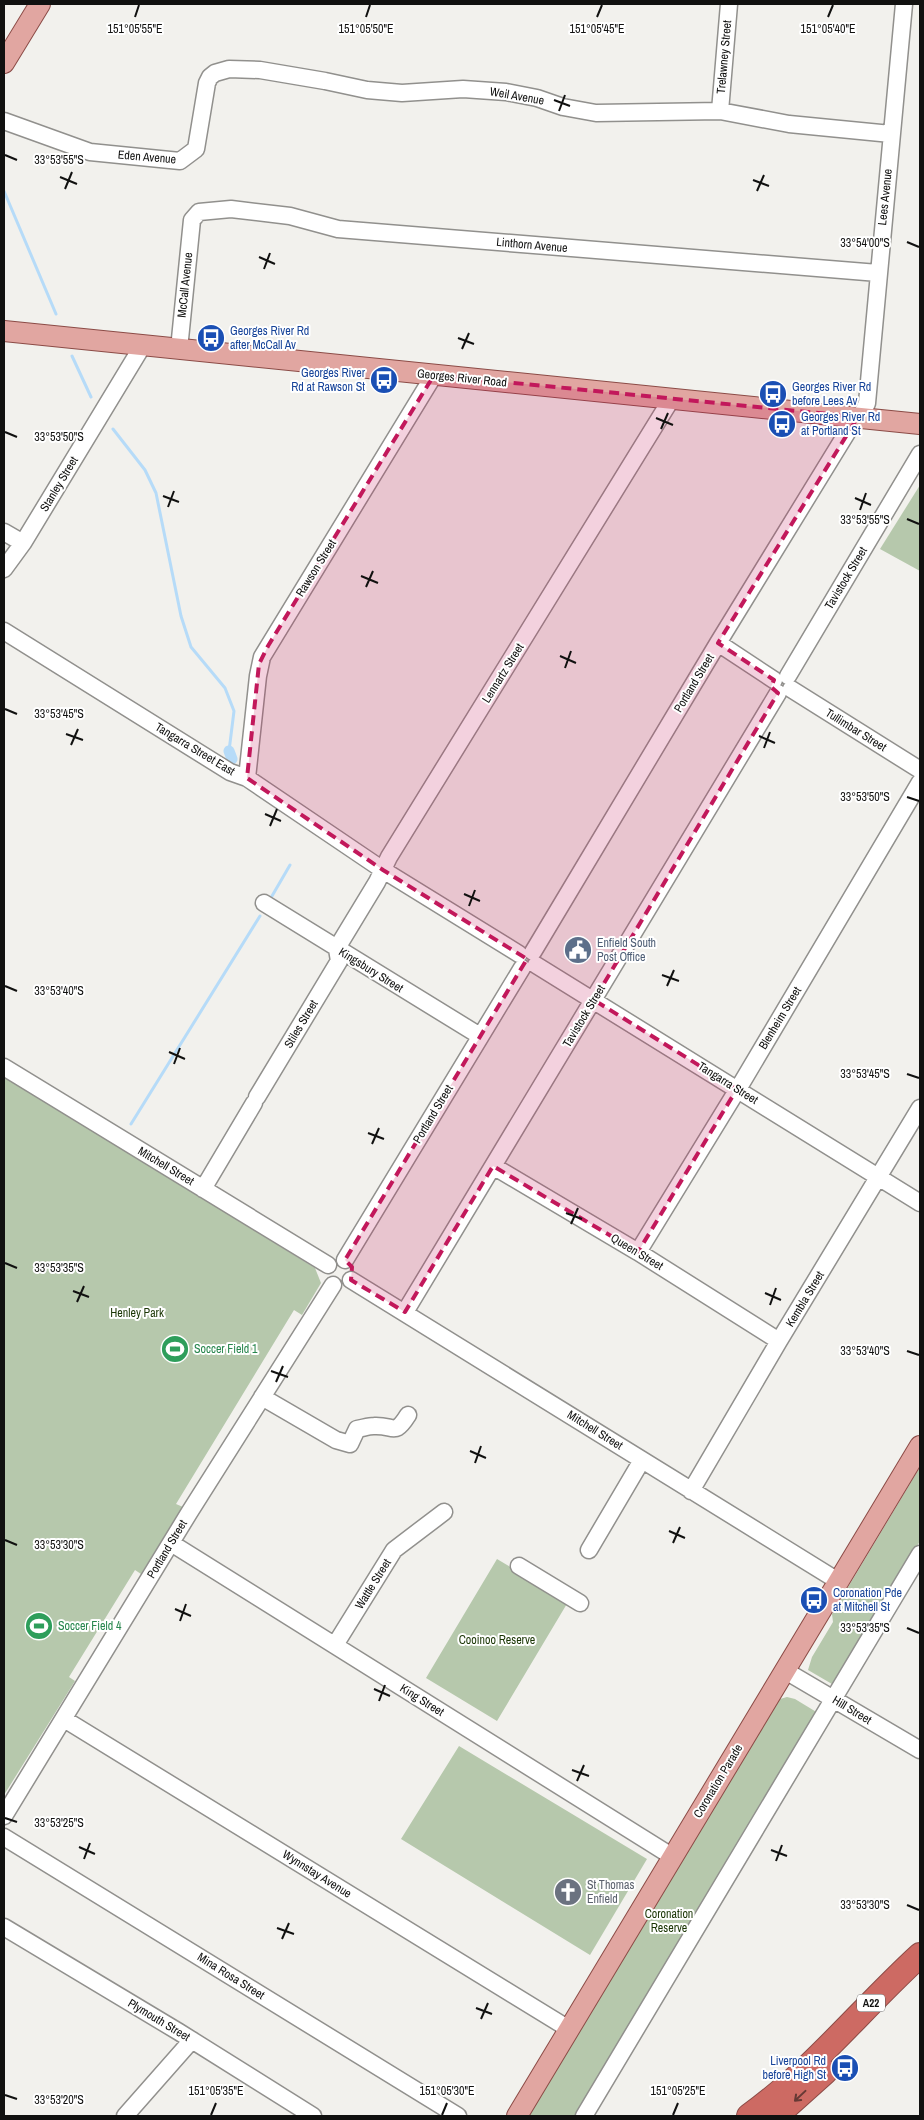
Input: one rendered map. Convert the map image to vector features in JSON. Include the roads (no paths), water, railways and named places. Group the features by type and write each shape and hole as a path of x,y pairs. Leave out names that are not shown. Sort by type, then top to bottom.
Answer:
{"highway":[{"name":"A22","path":"749,2116 768,2103 823,2053 896,1977 920,1955"},
{"name":"A22","path":"776,2116 840,2057 920,1974"}],"main road":[{"path":"4,63 40,4"},
{"name":"Georges River Road","path":"4,331 920,424"},
{"name":"Coronation Parade","path":"517,2116 920,1446"}],"street":[{"name":"Trelawney Street","path":"720,111 729,4"},
{"name":"Lees Avenue","path":"858,417 868,402 878,273 904,4"},
{"name":"Weil Avenue","path":"207,83 215,73 229,68 260,70 367,90 402,93 463,89 506,92 537,98 563,107 596,113 720,111 788,124 892,134"},
{"name":"Eden Avenue","path":"4,121 90,152 180,161 196,150 207,83"},
{"name":"Linthorn Avenue","path":"192,220 199,212 207,210 238,210 290,216 338,229 878,273"},
{"name":"McCall Avenue","path":"179,349 192,220"},
{"name":"Stanley Street","path":"4,569 22,543 143,346"},
{"name":"Rawson Street","path":"247,778 258,676 262,657 434,375"},
{"name":"Lennartz Street","path":"337,949 383,870 672,398"},
{"name":"Portland Street","path":"345,1260 718,643 858,417"},
{"name":"Tavistock Street","path":"405,1312 920,454"},
{"path":"4,532 22,543"},
{"name":"Tangarra Street East","path":"4,631 230,772 247,778 383,870"},
{"name":"Tullimbar Street","path":"718,643 920,770"},
{"name":"Blenheim Street","path":"638,1252 920,782"},
{"name":"Tangarra Street","path":"383,870 920,1204"},
{"name":"Kingsbury Street","path":"264,903 480,1036"},
{"name":"Stiles Street","path":"203,1189 339,962 337,949"},
{"name":"Mitchell Street","path":"4,1067 328,1265"},
{"name":"Kembla Street","path":"691,1491 920,1108"},
{"name":"Queen Street","path":"493,1166 638,1252 779,1342"},
{"path":"334,1260 345,1260 352,1268 351,1280 345,1285 333,1285 326,1276 328,1265 334,1260"},
{"name":"Mitchell Street","path":"351,1280 838,1580"},
{"name":"Portland Street","path":"4,1816 171,1543 333,1285"},
{"path":"262,1397 336,1440 350,1444 357,1429 375,1426 393,1430 400,1427 408,1414"},
{"path":"589,1550 642,1460"},
{"name":"Wattle Street","path":"335,1645 394,1550 444,1512"},
{"name":"King Street","path":"171,1543 673,1857"},
{"path":"584,2116 920,1554"},
{"path":"519,1566 580,1603"},
{"name":"Hill Street","path":"784,1670 920,1750"},
{"name":"Wynnstay Avenue","path":"64,1719 570,2029"},
{"name":"Mina Rosa Street","path":"4,1837 458,2116"},
{"name":"Plymouth Street","path":"4,1926 192,2040 293,2111 313,2116"},
{"path":"125,2116 192,2040"}],"waterway":[{"path":"4,191 56,314"},
{"path":"72,356 91,397"},
{"path":"113,429 145,470 156,493 181,616 191,647 225,688 234,711 229,751"},
{"path":"229,751 232,759"},
{"path":"272,896 290,865"},
{"path":"131,1124 260,916"}],"place":[{"name":"Georges River Rd after McCall Av","path":"211,338"},
{"name":"Georges River Rd at Rawson St","path":"384,380"},
{"name":"Georges River Rd before Lees Av","path":"773,394"},
{"name":"Georges River Rd at Portland St","path":"782,424"},
{"name":"Enfield South Post Office","path":"578,950"},
{"name":"Soccer Field 1","path":"175,1349"},
{"name":"Coronation Pde at Mitchell St","path":"814,1600"},
{"name":"Soccer Field 4","path":"39,1626"},
{"name":"St Thomas Enfield","path":"568,1892"},
{"name":"Liverpool Rd before High St","path":"845,2068"}],"park label":[{"name":"Henley Park","path":"137,1313"},
{"name":"Cooinoo Reserve","path":"497,1640"},
{"name":"Coronation Reserve","path":"669,1921"}]}
